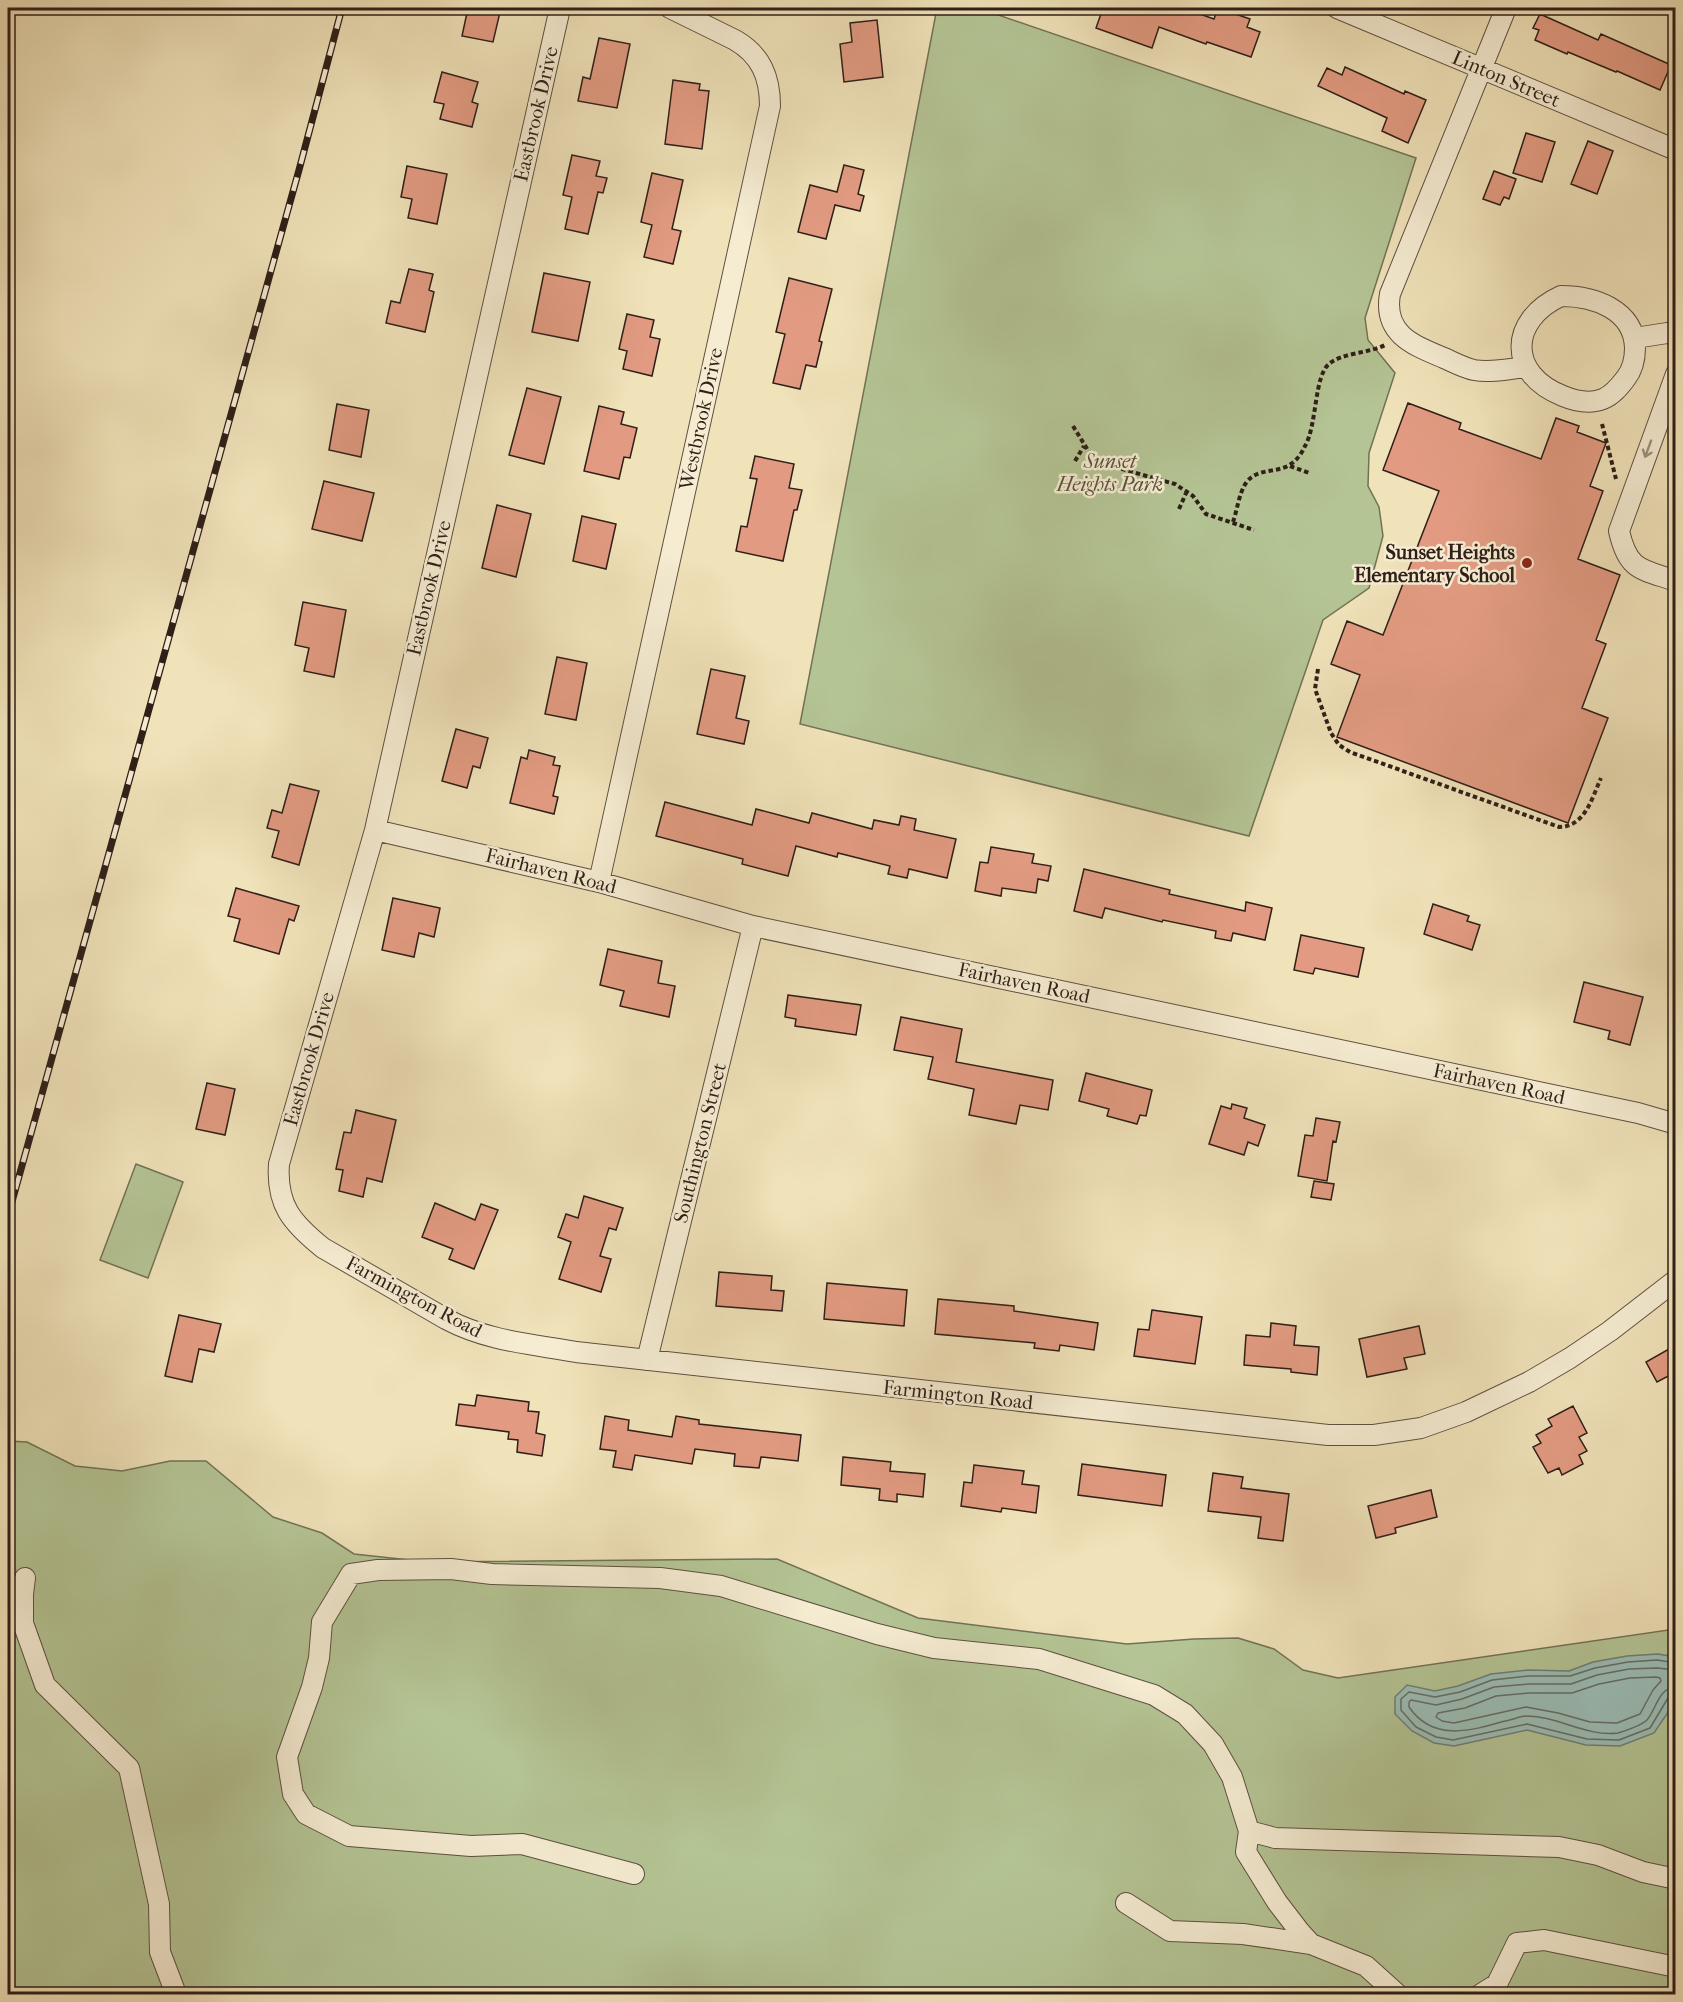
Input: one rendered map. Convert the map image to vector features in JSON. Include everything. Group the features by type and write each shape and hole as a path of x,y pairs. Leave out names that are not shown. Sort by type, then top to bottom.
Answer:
{"street":[{"name":"Eastbrook Drive","path":"279,1164 375,830 560,8"},
{"name":"Westbrook Drive","path":"599,882 770,106 768,80 755,55 735,40 670,8"},
{"name":"Linton Street","path":"1337,8 1676,150"},
{"path":"1506,8 1390,294 1388,306 1391,321 1402,336 1418,347 1473,370 1497,371 1525,367"},
{"path":"1561,296 1579,296 1614,309 1628,323 1635,338 1635,357 1630,374 1619,388 1604,399 1588,402 1550,391 1534,379 1525,367 1521,349 1524,331 1535,315 1548,302 1561,296"},
{"path":"1635,338 1667,333 1676,336"},
{"path":"1676,374 1619,531 1623,549 1630,562 1641,569 1676,581"},
{"name":"Fairhaven Road","path":"375,830 599,882 753,926 1638,1113 1676,1124"},
{"name":"Southington Street","path":"647,1360 753,926"},
{"name":"Farmington Road","path":"279,1164 278,1184 283,1203 293,1220 307,1235 323,1248 465,1330 484,1336 565,1350 647,1360 1328,1435 1374,1435 1421,1428 1466,1412 1529,1382 1569,1358 1676,1280"},
{"path":"634,1874 522,1844 471,1846 349,1836 306,1814 293,1794 287,1756 312,1687 319,1658 322,1622 351,1574 378,1570 451,1569 492,1574 660,1578 721,1586 876,1634 934,1648 1039,1659 1154,1695 1185,1714 1213,1744 1232,1777 1249,1831 1246,1851 1277,1902 1311,1944"},
{"path":"18,1590 22,1623 45,1685 129,1768 159,1904 160,1952 176,1995"},
{"path":"1249,1831 1275,1838 1559,1847 1598,1855 1643,1872 1676,1879"},
{"path":"1126,1903 1170,1931 1243,1934 1311,1944 1366,1966 1397,1995"},
{"path":"1481,1995 1497,1984 1517,1943 1544,1940 1676,1967"}],"path":[{"path":"1290,466 1298,458 1310,438 1321,379 1328,364 1334,360 1370,352 1402,336"},
{"path":"1602,424 1617,483"},
{"path":"1073,426 1084,446 1099,460 1111,466 1164,480 1187,491 1206,514 1254,530"},
{"path":"1076,461 1084,446"},
{"path":"1233,522 1245,484 1262,471 1290,466 1310,473"},
{"path":"1179,509 1187,491"},
{"path":"1318,669 1315,689 1331,733 1339,745 1350,752 1559,827 1569,827 1586,812 1600,778"}],"green space":[{"name":"Sunset Heights Park","path":"937,8 978,8 1416,158 1365,318 1368,340 1395,373 1369,453 1368,486 1379,507 1383,536 1369,588 1323,620 1249,836 800,724"},
{"path":"136,1164 183,1182 148,1278 100,1260"},
{"path":"8,1441 27,1442 75,1466 122,1471 170,1461 206,1461 273,1517 322,1533 354,1554 428,1562 777,1559 918,1618 1127,1644 1238,1638 1274,1649 1303,1670 1338,1678 1675,1629 1675,1994 8,1994"}],"water":[{"path":"1658,1654 1675,1657 1675,1692 1671,1708 1654,1733 1620,1746 1586,1745 1527,1730 1454,1746 1434,1743 1412,1731 1395,1714 1395,1697 1407,1685 1435,1691 1458,1686 1491,1674 1528,1670 1569,1671 1593,1662 1627,1656"}],"building":[{"path":"468,8 501,8 493,42 462,36"},
{"path":"1103,8 1183,8 1214,19 1218,8 1250,19 1247,27 1260,32 1251,57 1159,27 1152,48 1096,28"},
{"path":"1540,14 1598,40 1601,34 1671,65 1660,90 1535,40 1539,30 1533,28"},
{"path":"877,20 883,77 844,82 840,44 852,42 850,23"},
{"path":"599,38 630,44 617,108 578,101 583,77 590,79"},
{"path":"1345,67 1404,94 1405,91 1426,100 1408,143 1382,131 1387,118 1318,86 1327,68 1342,75"},
{"path":"442,72 478,82 472,102 478,104 472,127 440,119 444,104 434,102"},
{"path":"673,80 700,84 699,90 709,91 702,149 665,144"},
{"path":"1526,133 1555,142 1542,182 1513,173"},
{"path":"1588,141 1613,151 1597,194 1571,184"},
{"path":"572,155 600,161 596,176 607,178 603,193 598,192 588,234 565,229 572,197 563,195"},
{"path":"844,165 864,170 858,194 864,196 860,211 835,205 826,239 798,232 810,185 837,192"},
{"path":"407,166 447,174 437,224 408,218 412,199 401,197"},
{"path":"1494,171 1516,179 1509,199 1504,197 1500,205 1483,199"},
{"path":"652,173 683,180 672,229 681,231 673,264 644,257 652,225 641,222"},
{"path":"409,269 433,274 429,290 434,292 425,332 386,323 391,301 400,303"},
{"path":"544,273 590,282 578,341 532,332"},
{"path":"789,278 832,289 819,341 822,342 816,367 806,365 800,389 773,383 785,334 776,332"},
{"path":"627,314 654,320 650,337 660,339 652,376 623,369 627,351 619,349"},
{"path":"527,388 561,397 544,464 509,455"},
{"path":"1408,403 1461,423 1459,429 1541,459 1556,418 1579,426 1577,432 1606,443 1590,486 1603,491 1578,559 1620,575 1596,640 1606,644 1582,708 1608,718 1568,823 1337,737 1360,675 1331,664 1347,621 1383,635 1439,491 1383,470"},
{"path":"337,404 369,410 361,457 329,450"},
{"path":"599,406 624,412 621,424 637,428 630,458 624,457 619,479 584,471"},
{"path":"755,456 794,464 789,488 802,490 797,510 794,510 783,561 736,551 741,526 747,527 757,479 750,478"},
{"path":"324,481 374,493 362,541 312,529"},
{"path":"497,505 531,514 516,577 482,568"},
{"path":"582,516 616,524 606,569 573,561"},
{"path":"303,602 346,610 334,677 304,671 309,648 295,645"},
{"path":"557,657 587,663 576,720 545,714"},
{"path":"711,669 745,676 736,718 749,721 744,744 697,734"},
{"path":"456,729 488,738 480,768 473,766 467,788 442,781"},
{"path":"529,750 555,757 553,765 560,766 553,796 558,797 554,814 510,803 521,757 527,759"},
{"path":"290,784 319,791 299,865 272,857 279,831 267,828 272,810 282,813"},
{"path":"665,802 752,825 756,809 809,823 812,813 872,829 874,820 899,825 901,816 916,819 914,830 956,839 947,878 909,869 907,878 888,874 890,866 838,853 837,857 796,846 788,876 742,864 743,859 656,836"},
{"path":"991,847 1034,854 1032,863 1051,866 1048,881 1038,879 1036,893 1002,888 1001,896 975,891 980,862 988,863"},
{"path":"1084,869 1170,890 1169,894 1245,911 1246,902 1272,908 1265,940 1233,933 1231,941 1215,938 1216,931 1163,920 1162,922 1105,908 1102,918 1074,911"},
{"path":"236,888 299,906 294,921 289,919 279,954 234,941 240,919 228,916"},
{"path":"393,898 440,908 434,937 419,933 414,957 382,950"},
{"path":"1433,904 1469,916 1467,921 1480,925 1472,950 1424,934"},
{"path":"1301,935 1364,948 1358,977 1315,968 1313,974 1294,970"},
{"path":"608,949 662,961 658,983 675,986 669,1017 620,1006 624,991 600,985"},
{"path":"1584,982 1643,997 1630,1045 1608,1039 1610,1031 1574,1022"},
{"path":"788,995 861,1005 856,1035 795,1026 796,1019 785,1017"},
{"path":"901,1017 962,1029 956,1062 1053,1080 1048,1110 1020,1105 1016,1124 969,1115 974,1089 928,1079 933,1057 894,1050"},
{"path":"1086,1073 1152,1090 1146,1116 1140,1115 1137,1124 1107,1116 1109,1109 1079,1101"},
{"path":"207,1083 235,1089 225,1135 196,1129"},
{"path":"1232,1104 1247,1108 1244,1118 1265,1125 1258,1146 1248,1142 1244,1155 1209,1144 1221,1106 1231,1109"},
{"path":"356,1110 396,1120 382,1182 367,1178 363,1197 339,1191 343,1170 336,1169 344,1132 351,1133"},
{"path":"1316,1118 1340,1122 1336,1142 1333,1141 1327,1181 1298,1176 1305,1135 1313,1136"},
{"path":"1314,1181 1334,1184 1331,1200 1311,1197"},
{"path":"584,1196 623,1208 616,1230 609,1228 600,1256 611,1259 601,1292 559,1279 571,1242 558,1237 566,1214 578,1218"},
{"path":"435,1203 475,1220 481,1204 498,1210 474,1269 449,1259 453,1249 422,1237"},
{"path":"719,1272 772,1276 771,1290 784,1291 782,1311 716,1306"},
{"path":"827,1283 907,1290 904,1326 824,1319"},
{"path":"938,1299 1014,1306 1014,1311 1098,1323 1094,1350 1060,1345 1059,1351 1034,1348 1035,1343 935,1334"},
{"path":"1152,1310 1202,1317 1195,1364 1134,1356 1138,1329 1149,1330"},
{"path":"179,1315 221,1324 214,1352 199,1349 192,1382 165,1376"},
{"path":"1271,1323 1296,1326 1294,1345 1319,1347 1317,1375 1291,1372 1291,1369 1244,1365 1246,1335 1270,1337"},
{"path":"1419,1326 1425,1354 1404,1358 1407,1369 1367,1377 1359,1339"},
{"path":"1676,1345 1676,1372 1657,1382 1646,1362"},
{"path":"477,1395 529,1402 528,1411 539,1412 536,1433 545,1435 542,1456 517,1452 518,1440 508,1439 509,1432 456,1425 459,1404 475,1406"},
{"path":"1573,1406 1587,1433 1579,1437 1587,1451 1579,1455 1583,1464 1562,1475 1559,1468 1548,1473 1533,1447 1541,1443 1536,1435 1552,1426 1548,1419"},
{"path":"605,1416 629,1420 628,1430 672,1437 676,1416 699,1420 699,1424 801,1435 798,1461 761,1457 759,1468 734,1466 735,1454 695,1449 692,1464 635,1455 632,1470 613,1467 616,1451 600,1449"},
{"path":"843,1457 891,1462 890,1471 925,1474 923,1497 897,1494 897,1502 879,1500 880,1489 841,1485"},
{"path":"1082,1464 1166,1475 1162,1506 1078,1495"},
{"path":"974,1465 1024,1471 1022,1484 1039,1486 1036,1513 1002,1508 1001,1512 961,1506 964,1482 972,1483"},
{"path":"1213,1473 1243,1477 1241,1488 1289,1494 1283,1541 1258,1538 1261,1517 1208,1511"},
{"path":"1431,1490 1437,1517 1395,1528 1396,1533 1376,1538 1368,1506"}],"railway":[{"path":"8,1216 342,8"}],"place":[{"name":"Sunset Heights Elementary School","path":"1527,563"}]}
